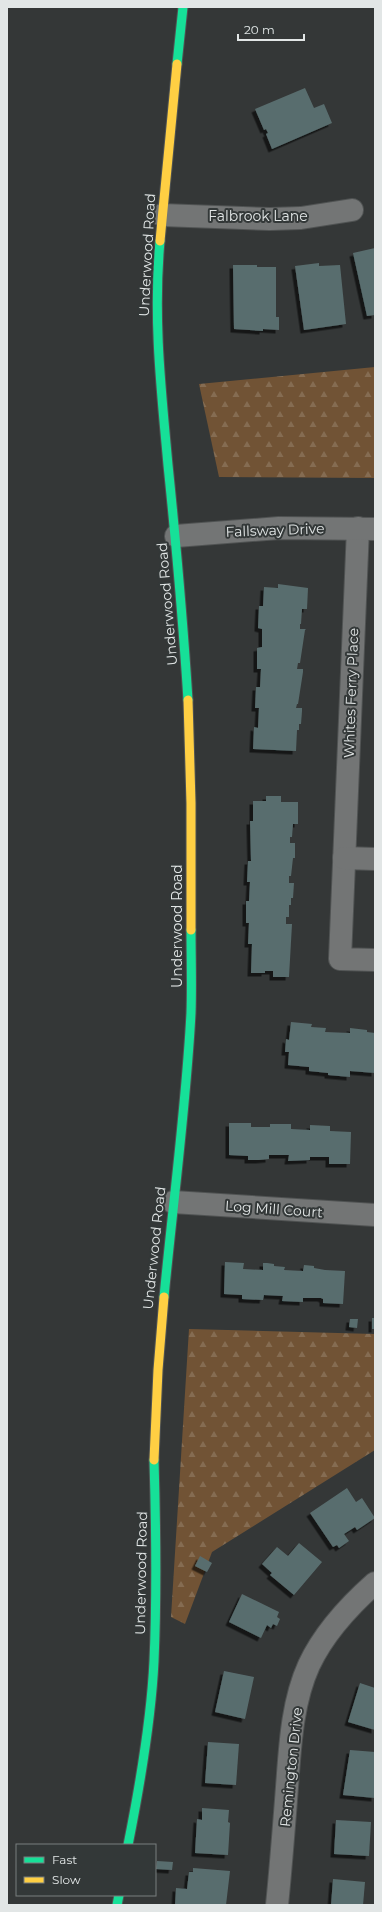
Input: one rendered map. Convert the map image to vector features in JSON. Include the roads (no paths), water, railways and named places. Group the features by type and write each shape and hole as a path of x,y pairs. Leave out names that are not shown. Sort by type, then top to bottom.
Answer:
{"street":[{"name":"Underwood Road","path":"128,1844 139,1788 148,1723 154,1662 156,1541 154,1449 157,1378 173,1202 183,1121 191,1011 191,803 189,710 176,536 157,348 157,274 183,7"},
{"name":"Falbrook Lane","path":"162,215 270,219 301,218 352,210"},
{"name":"Fallsway Drive","path":"176,536 279,528 367,528"},
{"name":"Whites Ferry Place","path":"367,528 344,858 340,959 375,960"},
{"path":"344,858 375,859"},
{"name":"Log Mill Court","path":"173,1202 375,1215"},
{"name":"Remington Drive","path":"278,1905 291,1739 298,1701 309,1666 330,1630 353,1602 375,1583"}]}
